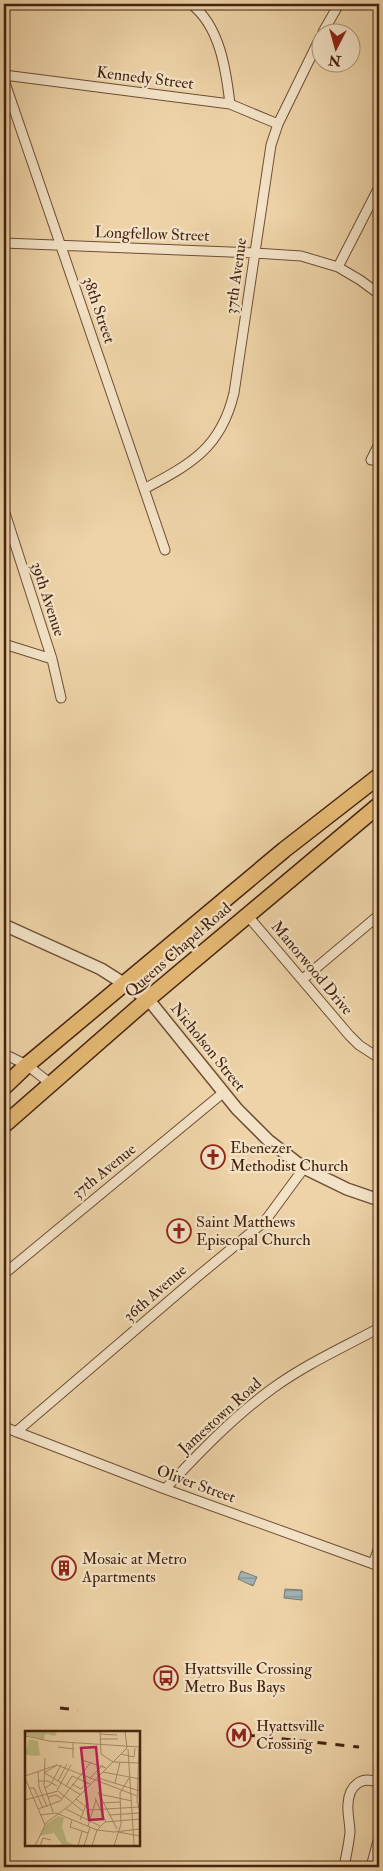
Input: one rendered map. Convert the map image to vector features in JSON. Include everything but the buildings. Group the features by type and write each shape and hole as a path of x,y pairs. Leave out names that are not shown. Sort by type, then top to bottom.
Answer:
{"main road":[{"name":"Queens Chapel Road","path":"4,1087 27,1065 284,850 379,776"},
{"name":"Queens Chapel Road","path":"4,1125 247,914 379,805"}],"street":[{"path":"191,4 198,9 209,23 213,32 227,79 230,104"},
{"path":"329,22 339,4"},
{"name":"37th Avenue","path":"144,489 188,464 202,453 223,426 229,413 234,393 271,145 278,124 310,58"},
{"name":"Kennedy Street","path":"4,75 230,104 278,124"},
{"name":"38th Street","path":"4,80 165,550"},
{"path":"338,268 379,187"},
{"name":"Longfellow Street","path":"4,242 301,256 338,268 360,280 379,294"},
{"path":"371,460 379,444"},
{"name":"39th Avenue","path":"4,510 52,659 61,698"},
{"path":"4,644 52,659"},
{"name":"Manorwood Drive","path":"247,914 349,1035 359,1045 379,1058"},
{"path":"303,979 379,915"},
{"name":"Nicholson Street","path":"4,925 101,969 148,999 237,1109 268,1140 304,1168 347,1189 379,1200"},
{"path":"4,1054 27,1065 51,1084"},
{"name":"37th Avenue","path":"4,1274 224,1092"},
{"name":"36th Avenue","path":"16,1432 265,1221 304,1168"},
{"name":"Jamestown Road","path":"165,1489 225,1428 274,1387 300,1370 379,1328"},
{"name":"Oliver Street","path":"4,1428 165,1489 376,1565"},
{"path":"376,1565 379,1547"},
{"path":"344,1867 349,1836 348,1802 351,1792 358,1782 373,1780 379,1783"},
{"path":"371,1867 379,1837"}],"shaded area":[{"path":"241,1571 257,1577 253,1586 238,1579"},
{"path":"285,1589 302,1590 302,1600 284,1598"}],"railway":[{"path":"60,1708 78,1710"},
{"path":"228,1733 359,1747"}],"place":[{"name":"Ebenezer Methodist Church","path":"213,1157"},
{"name":"Saint Matthews Episcopal Church","path":"179,1231"},
{"name":"Mosaic at Metro Apartments","path":"64,1568"},
{"name":"Hyattsville Crossing Metro Bus Bays","path":"166,1678"},
{"name":"Hyattsville Crossing","path":"239,1735"}]}
